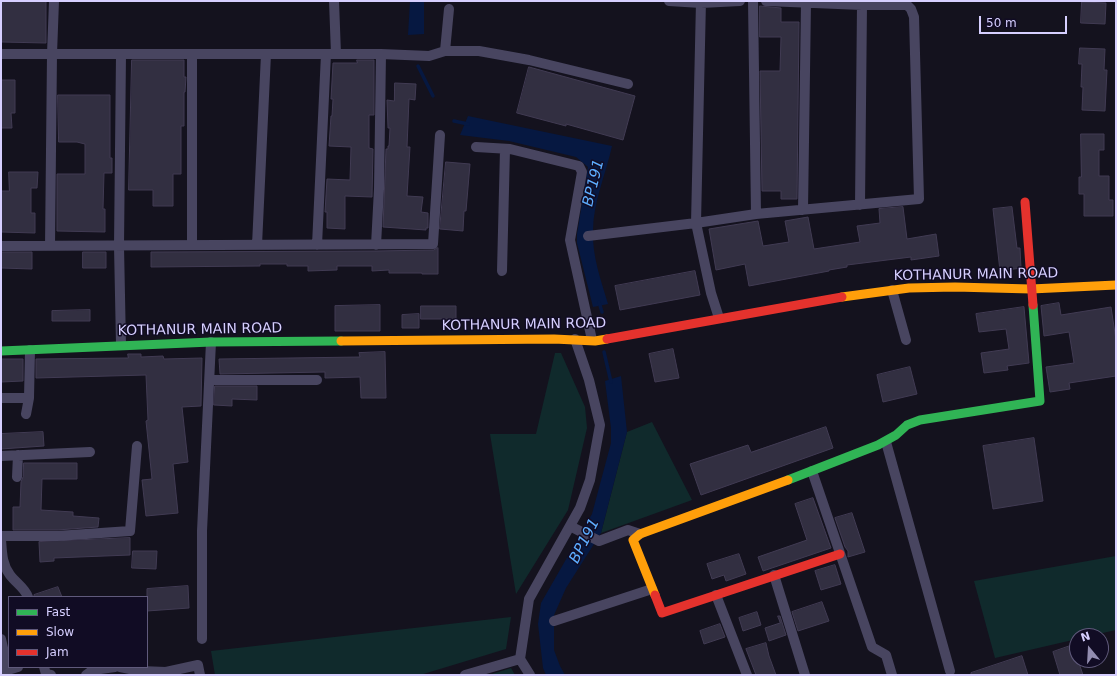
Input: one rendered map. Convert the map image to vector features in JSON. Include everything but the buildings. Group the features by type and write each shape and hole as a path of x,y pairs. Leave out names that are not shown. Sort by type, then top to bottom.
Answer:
{"main road":[{"path":"840,554 662,613 633,540 640,534 812,471 886,442 907,426 920,420 1040,401 1025,202"},
{"name":"KOTHANUR MAIN ROAD","path":"1,351 212,342 592,340 618,337 864,293 909,288 955,286 1031,289 1116,285"}],"street":[{"path":"50,246 54,1"},
{"path":"317,245 334,1"},
{"path":"669,1 740,1"},
{"path":"753,1 756,214"},
{"path":"588,236 756,214 919,199 914,17 911,9 907,5 862,5 766,1"},
{"path":"701,2 696,223 711,293 719,318"},
{"path":"803,210 806,3"},
{"path":"860,205 862,5"},
{"path":"445,51 449,9"},
{"path":"1,54 381,54 429,56 445,51 479,51 522,58 628,84"},
{"path":"121,54 119,246 121,345"},
{"path":"192,54 192,245"},
{"path":"257,245 266,54"},
{"path":"376,245 379,190 381,54"},
{"path":"1,246 433,244 440,135"},
{"path":"476,147 505,149 579,166 582,172 570,240 592,340"},
{"path":"502,271 505,149"},
{"path":"892,290 906,340"},
{"path":"530,675 520,659 529,599 572,527 580,508 590,480 600,426 589,380 575,339"},
{"path":"202,639 202,531 212,342"},
{"path":"26,414 29,398 30,350"},
{"path":"210,380 318,380"},
{"path":"1,398 29,398"},
{"path":"886,442 950,671"},
{"path":"1,536 57,536 130,531 137,446"},
{"path":"1,456 90,452"},
{"path":"17,477 18,455"},
{"path":"812,471 872,647 886,655 892,675"},
{"path":"572,527 599,541 628,530 640,534"},
{"path":"1,539 2,560 10,575 26,591 28,596"},
{"path":"774,575 806,675"},
{"path":"554,621 652,589"},
{"path":"716,595 746,675"},
{"path":"1,639 8,666"},
{"path":"465,675 520,659"},
{"path":"125,668 140,671 166,672 198,665 200,675"},
{"path":"44,668 46,674 51,675"},
{"path":"86,675 93,670 108,668"}],"green space":[{"path":"555,353 561,353 585,407 587,428 568,510 516,594 490,434 536,434"},
{"path":"652,422 692,500 601,533 627,432"},
{"path":"1116,556 1116,630 1109,632 1109,628 1069,628 1069,641 995,658 974,581"},
{"path":"511,617 506,649 420,675 215,675 211,651"},
{"path":"511,668 515,675 489,675"}],"water":[{"path":"410,1 424,1 424,34 408,35"},
{"path":"468,116 612,146 597,199 593,231 595,259 608,304 593,307 577,243 577,234 588,167 576,157 509,141 460,135"},
{"path":"621,376 627,432 601,533 566,588 554,615 554,650 565,675 546,675 543,668 538,624 541,603 592,514 611,443 611,428 605,381"}],"waterway":[{"name":"BP191","path":"418,66 433,96"},
{"name":"BP191","path":"454,121 468,124"},
{"name":"BP191","path":"599,302 602,312"},
{"name":"BP191","path":"604,352 611,382"}],"traffic: fast":[{"path":"788,480 878,445 896,435 907,425 920,420 1040,401 1033,305"},
{"path":"1,351 211,342 341,341"}],"traffic: slow":[{"path":"842,297 909,288 955,287 1031,289 1116,285"},
{"path":"341,341 554,339 595,341 607,339"},
{"path":"655,595 633,540 640,534 788,480"}],"traffic: jam":[{"path":"1025,202 1033,305"},
{"path":"607,339 842,297"},
{"path":"655,595 662,613 840,554"}]}
